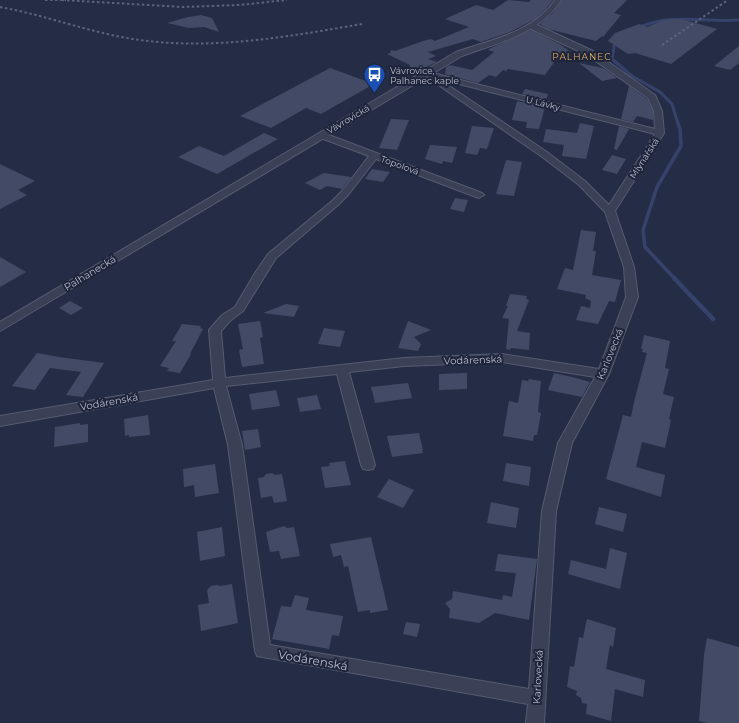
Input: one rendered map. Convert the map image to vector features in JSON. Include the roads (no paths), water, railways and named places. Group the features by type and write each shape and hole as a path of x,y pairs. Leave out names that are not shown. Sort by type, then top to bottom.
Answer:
{"street":[{"name":"Vávrovická","path":"179,219 459,54 532,26 552,11 558,0"},
{"name":"Mlynářská","path":"532,26 590,53 652,97 658,111 660,133 610,211"},
{"name":"U Lávky","path":"425,73 660,133"},
{"name":"Karlovecká","path":"425,73 544,154 582,184 610,211 629,267 632,297 603,374 565,444 549,511 536,698 536,723"},
{"name":"Topolová","path":"321,135 479,195"},
{"name":"Vodárenská","path":"374,156 346,193 272,256 260,273 239,309 226,318 215,330 218,382 235,445 263,652 536,698"},
{"name":"Palhanecká","path":"0,327 179,219"},
{"name":"Vodárenská","path":"0,420 218,382 404,362 502,358 603,374"},
{"path":"342,369 368,465"}],"waterway":[{"path":"637,28 663,20 739,20"},
{"path":"615,41 612,59 632,76 660,92 672,104 678,124"},
{"path":"675,279 645,247 643,230 657,187 681,146 680,129 678,123"},
{"path":"674,278 713,319"}],"railway":[{"path":"45,0 62,0"},
{"path":"62,0 183,7 239,5 287,0"},
{"path":"662,45 728,0"},
{"path":"0,7 17,10 116,36 190,44 276,38 362,24"}],"place":[{"name":"Vávrovice, Palhanec kaple","path":"375,94"}],"district":[{"name":"PALHANEC","path":"582,56"}]}
